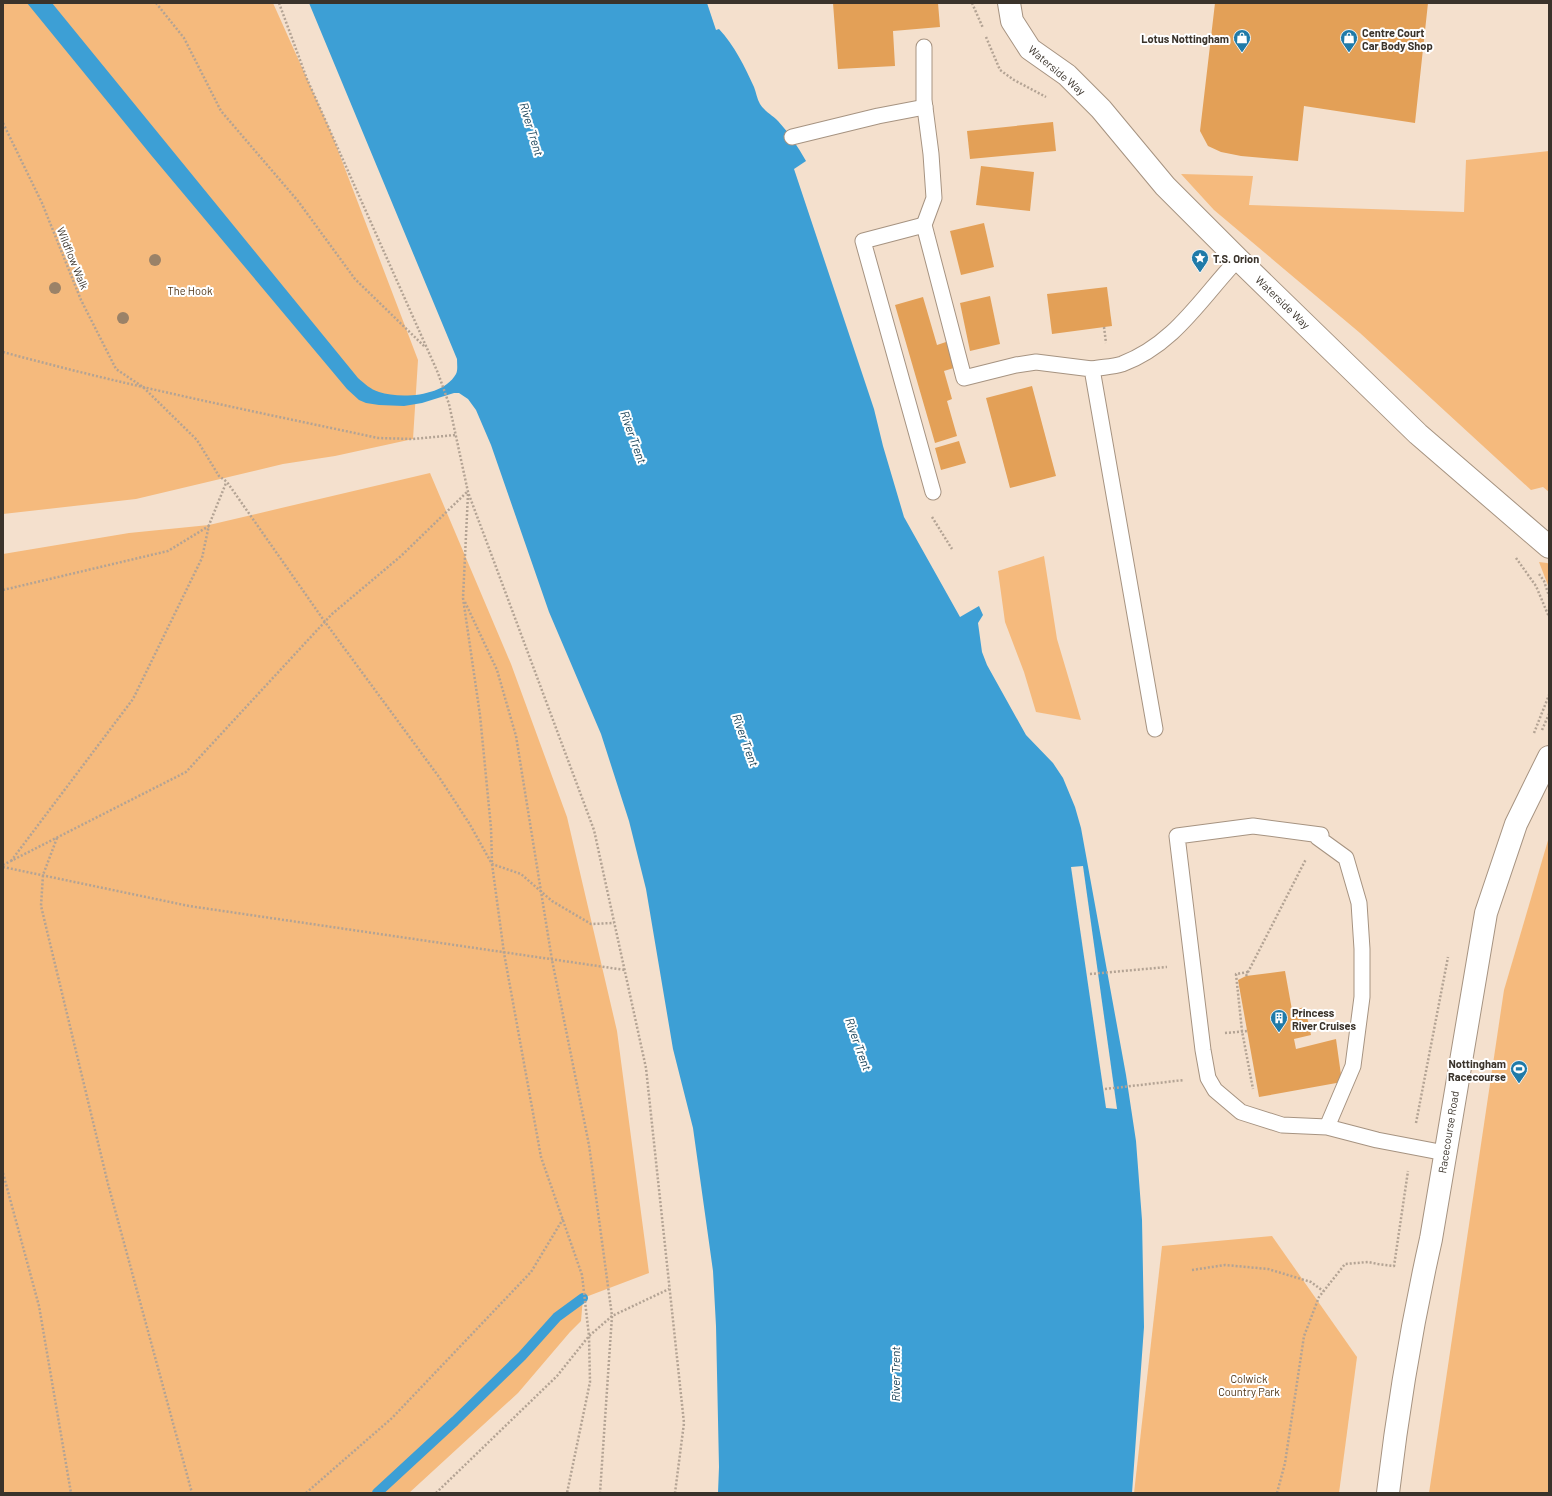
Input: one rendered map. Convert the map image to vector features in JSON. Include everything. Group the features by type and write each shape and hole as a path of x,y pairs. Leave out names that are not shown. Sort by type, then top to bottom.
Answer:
{"street":[{"name":"Waterside Way","path":"1009,3 1012,21 1030,50 1067,75 1101,109 1165,186 1418,434 1549,547"},
{"name":"Racecourse Road","path":"1388,1493 1420,1284 1431,1239 1486,913 1516,824 1549,757"}],"lane":[{"path":"924,47 925,107 931,154 934,198 924,225 964,378 1016,365 1036,362 1092,369 1121,364 1144,353 1168,337 1202,301 1219,279 1238,259"},
{"path":"792,136 878,116 925,107"},
{"path":"924,225 863,241 933,492"},
{"path":"1092,369 1155,729"},
{"path":"1327,1127 1353,1066 1362,997 1362,949 1359,903 1346,858 1317,837 1321,835 1253,826 1177,836 1203,1050 1208,1078 1215,1090 1241,1112 1282,1125 1327,1127 1377,1140 1445,1153"}],"path":[{"path":"156,3 184,38 221,111 298,201 355,279 426,347"},
{"path":"279,3 306,79 438,373 449,404 468,492 594,830 646,1068 684,1423 675,1493"},
{"name":"Wildflow Walk","path":"3,123 42,203 81,300 116,369 143,387"},
{"path":"3,352 143,387 378,438 413,439 455,435"},
{"path":"143,387 197,440 219,476 227,482 325,622 439,777 469,823 492,864 521,874 552,901 591,924 614,923"},
{"path":"11,861 133,699 202,558 209,525 227,482"},
{"path":"468,492 463,598 480,715 492,864 504,953 541,1157 582,1275 589,1336 590,1382 567,1493"},
{"path":"3,866 186,772 325,622 400,556 468,492"},
{"path":"930,513 952,549"},
{"path":"3,590 168,551 209,525"},
{"path":"463,598 497,670 516,736 552,960 589,1145 612,1316 600,1493"},
{"path":"1246,976 1317,837"},
{"path":"57,838 43,875 41,906 106,1176 192,1493"},
{"path":"3,866 189,906 625,970"},
{"path":"1090,974 1192,964"},
{"path":"1249,972 1236,974 1242,1031 1254,1093"},
{"path":"1223,1034 1248,1031"},
{"path":"1105,1089 1208,1078"},
{"path":"1277,1493 1285,1463 1304,1336 1319,1297 1345,1264 1368,1262 1394,1266 1412,1146"},
{"path":"3,1173 39,1306 71,1493"},
{"path":"306,1493 392,1418 531,1272 563,1219"},
{"path":"1192,1270 1225,1265 1268,1269 1311,1282 1323,1291"},
{"path":"436,1493 558,1376 589,1336 612,1316 669,1289"}],"green space":[{"name":"The Hook","path":"3,3 273,3 331,132 418,360 413,439 335,456 283,464 136,499 3,514"},
{"path":"1549,151 1549,492 1543,487 1531,490 1360,333 1214,210 1181,174 1253,176 1249,205 1464,212 1466,160"},
{"path":"430,473 511,664 567,817 617,1031 649,1273 583,1298 581,1321 518,1393 409,1493 3,1493 3,554 129,533 209,525"},
{"path":"1044,556 1057,639 1081,720 1036,712 1024,672 1005,622 998,571"},
{"path":"1539,562 1549,564 1549,588"},
{"name":"Nottingham Racecourse","path":"1549,837 1549,1493 1429,1493 1504,990"},
{"name":"Colwick Country Park","path":"1272,1236 1357,1357 1339,1493 1134,1493 1162,1246"}],"water":[{"name":"River Trent","path":"27,3 52,3 358,378 370,388 379,392 409,395 431,392 450,382 457,372 457,359 309,3 707,3 716,30 719,29 739,56 754,87 760,104 786,130 806,161 794,169 874,409 883,446 904,517 960,617 979,606 983,615 978,623 982,652 987,665 1026,735 1053,763 1063,778 1075,807 1081,828 1126,1075 1136,1141 1142,1220 1144,1327 1132,1493 718,1493 719,1467 716,1326 713,1271 693,1128 673,1049 646,889 629,821 601,734 549,612 491,445 476,410 468,399 459,393 454,393 422,403 404,406 379,405 366,403 359,400 347,389 151,155"}],"pier":[{"path":"1083,866 1117,1109 1106,1108 1071,867"}],"building":[{"path":"833,3 938,3 940,27 893,31 895,66 838,69"},
{"path":"1215,3 1428,3 1415,123 1304,106 1298,161 1241,156 1221,152 1208,146 1200,131"},
{"path":"1053,122 1056,151 970,159 967,131"},
{"path":"981,166 1034,172 1030,211 976,205"},
{"path":"984,223 994,267 961,275 950,231"},
{"path":"1107,287 1112,326 1052,334 1047,294"},
{"path":"990,296 1000,344 970,351 960,303"},
{"path":"923,297 937,345 949,341 957,367 944,371 952,399 947,401 957,436 935,443 895,305"},
{"path":"1032,386 1056,476 1010,488 986,398"},
{"path":"959,441 966,463 941,470 935,448"},
{"name":"Princess River Cruises","path":"1285,971 1292,1010 1305,1007 1311,1035 1294,1039 1296,1049 1336,1039 1342,1082 1259,1097 1238,980 1246,976"}],"waterway":[{"path":"377,1493 455,1421 522,1356 557,1317 583,1298"}],"place":[{"name":"Lotus Nottingham","path":"1242,53"},
{"name":"Centre Court Car Body Shop","path":"1349,53"},
{"name":"T.S. Orion","path":"1200,273"},
{"name":"Princess River Cruises","path":"1279,1033"},
{"name":"Nottingham Racecourse","path":"1519,1084"}]}
